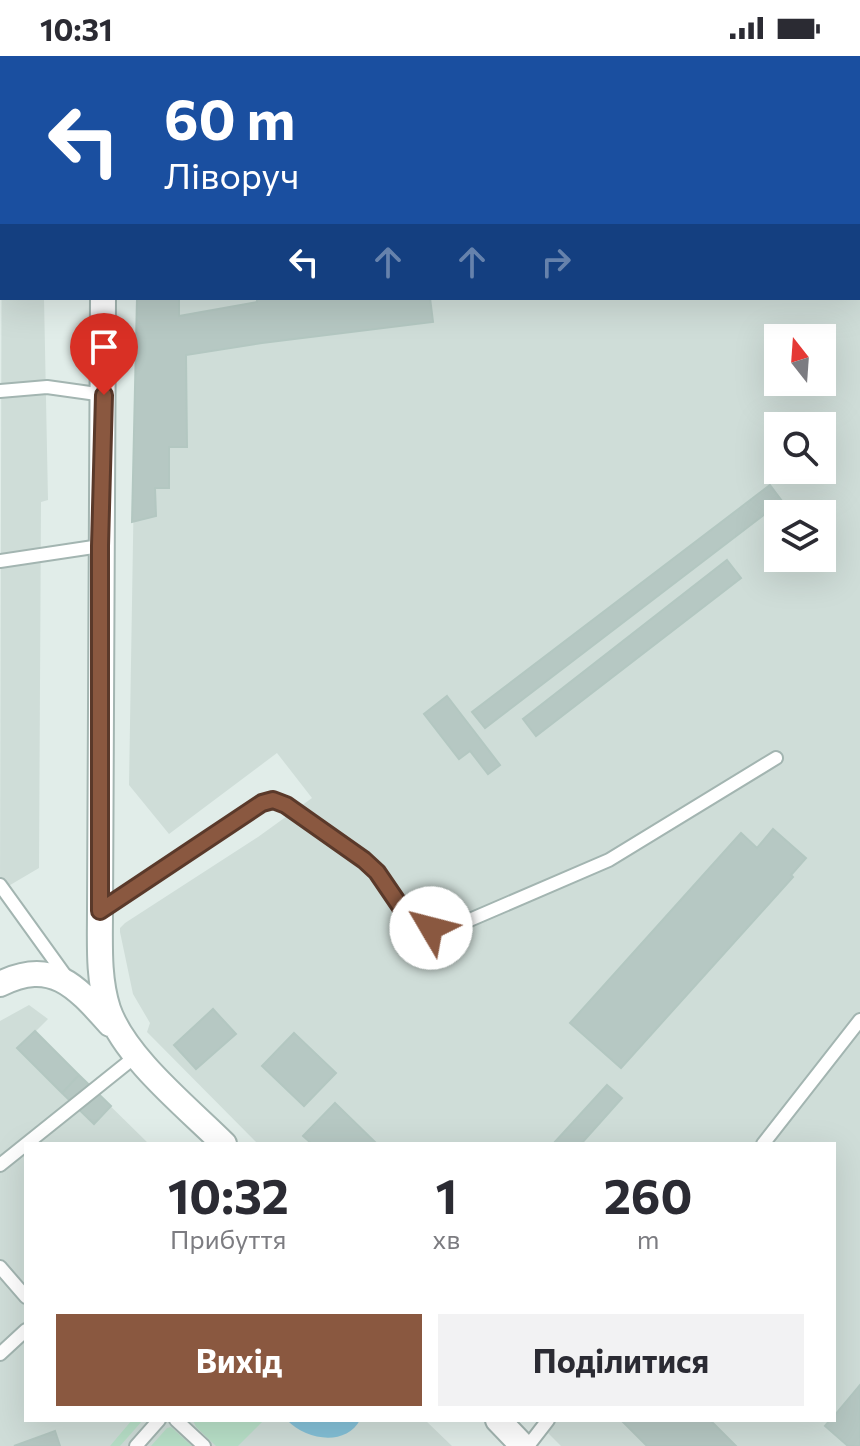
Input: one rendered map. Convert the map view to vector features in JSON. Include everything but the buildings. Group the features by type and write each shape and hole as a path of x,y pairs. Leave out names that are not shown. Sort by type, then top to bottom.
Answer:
{"street":[{"path":"103,300 100,911 103,989 119,1035"},
{"path":"0,984 44,972 76,990 136,1056 222,1142"},
{"path":"500,1422 526,1446"}],"lane":[{"path":"0,391 47,387 104,395"},
{"path":"0,561 100,546"},
{"path":"100,911 262,803 273,800 286,805 364,860 377,872 409,919 421,928 451,928 609,860 776,758"},
{"path":"0,885 76,990"},
{"path":"28,974 39,964 42,954 37,937"},
{"path":"765,1142 860,1020"},
{"path":"29,1142 136,1056"},
{"path":"0,1165 24,1146"},
{"path":"0,1267 24,1295"},
{"path":"0,1354 24,1332"},
{"path":"136,1446 157,1422"},
{"path":"178,1422 204,1446"},
{"path":"526,1446 546,1422"}],"shaded area":[{"path":"1,300 44,300 48,500 41,502 39,868 0,891"},
{"path":"137,300 860,300 860,1446 561,1446 537,1422 836,1422 836,1142 256,1142 147,1032 150,1023 133,994 120,928 312,798 277,753 169,834 129,785"},
{"path":"29,1005 48,1019 35,1032 147,1142 24,1142 24,1422 427,1422 452,1446 0,1446 0,1021"}],"green space":[{"path":"130,1422 141,1422 120,1446 110,1446"},
{"path":"194,1422 262,1422 238,1446 216,1446"},
{"path":"171,1427 192,1446 151,1446"}],"water":[{"path":"289,1422 358,1422 346,1434 326,1438"}],"route":[{"path":"104,395 100,546 100,911 262,803 273,800 286,805 353,851 377,872 409,919 421,928 431,928"}]}
